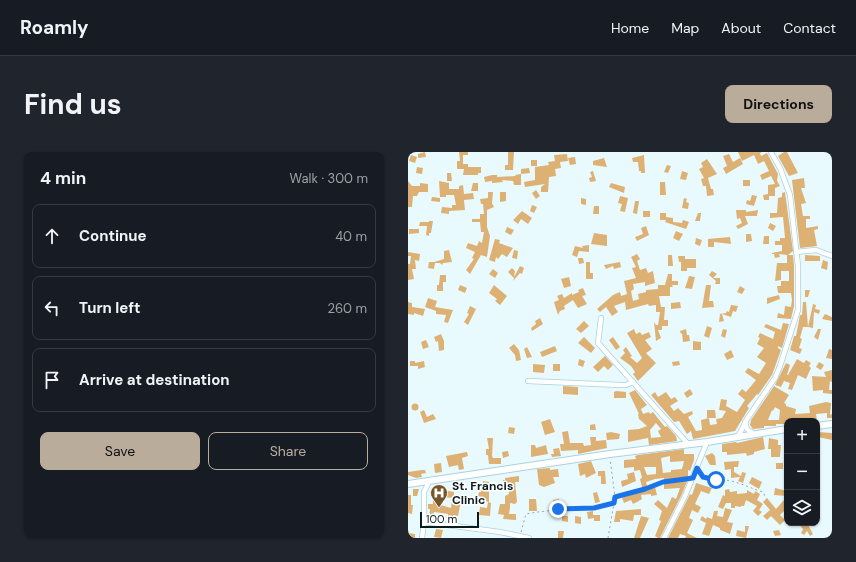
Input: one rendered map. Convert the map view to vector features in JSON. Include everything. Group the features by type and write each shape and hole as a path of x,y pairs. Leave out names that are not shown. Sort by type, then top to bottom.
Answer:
{"highway":[{"path":"820,426 832,424"},
{"path":"408,484 610,454 707,442 784,429"}],"street":[{"path":"738,437 745,422 775,378 784,359 792,334 799,301 799,278 790,195 780,168 771,152"},
{"path":"796,252 816,250 832,256"},
{"path":"601,318 598,343 688,444"},
{"path":"528,381 620,386 633,382"},
{"path":"745,422 747,428 754,434"},
{"path":"664,538 693,478 707,442"},
{"path":"422,538 424,522 424,492 429,482"},
{"path":"424,522 500,532 529,538"}],"path":[{"path":"608,538 615,497 610,454"},
{"path":"697,468 703,477 716,480 735,481 749,488 763,492 766,498"},
{"path":"615,497 645,489 663,482 693,478"},
{"path":"521,536 526,514 558,509 594,508 614,503"}],"building":[{"path":"425,152 426,157 418,158 418,154"},
{"path":"459,152 468,152 468,155 463,155 463,164 468,164 468,167 481,167 481,173 478,173 478,175 463,175 464,169 457,169 457,161 460,161"},
{"path":"508,152 514,152 513,170 505,170 505,165 508,165"},
{"path":"738,152 762,152 760,153 761,156 767,153 778,174 777,181 780,186 775,188 775,196 769,196 769,200 764,200 763,195 768,194 768,185 775,184 771,176 762,180 760,175 769,171 764,161 758,164 754,155 742,161"},
{"path":"784,152 787,152 798,173 789,176 778,156"},
{"path":"567,154 568,161 560,162 561,168 555,169 556,176 549,177 548,192 541,192 541,187 545,184 525,187 524,182 535,180 535,167 549,165 548,162 555,161 554,155"},
{"path":"729,154 733,162 740,158 743,164 726,174 723,168 727,166 723,156"},
{"path":"411,155 417,157 415,163 409,161"},
{"path":"644,155 645,173 641,173 641,171 639,171 638,162 633,162 632,158"},
{"path":"575,157 576,164 570,165 568,158"},
{"path":"604,158 607,167 593,165 593,161"},
{"path":"707,159 717,174 708,178 714,195 707,196 706,186 703,186 701,179 704,178 699,169 703,167 701,163"},
{"path":"531,160 537,160 537,166 531,166"},
{"path":"667,165 671,166 668,173 664,172"},
{"path":"417,167 423,168 422,174 416,173"},
{"path":"529,168 530,173 521,174 521,169"},
{"path":"593,171 596,181 590,182 589,178 592,177 590,172"},
{"path":"682,171 688,173 686,180 680,179"},
{"path":"447,173 451,173 452,181 447,181"},
{"path":"521,174 521,185 514,185 513,181 502,180 503,182 485,182 484,177 492,175 497,175 497,177 516,176 515,175"},
{"path":"804,178 805,188 801,188 806,203 801,204 803,216 810,216 810,219 806,219 806,228 818,226 818,229 814,230 817,246 800,248 792,180"},
{"path":"743,180 750,180 750,186 743,186"},
{"path":"408,181 412,186 420,186 420,183 428,184 428,192 419,192 417,196 413,196 412,207 408,207"},
{"path":"439,181 449,183 449,189 459,189 459,186 463,185 464,194 473,193 474,199 464,200 465,210 449,211 449,214 441,213 442,207 452,208 452,205 456,205 454,195 440,197"},
{"path":"660,182 665,182 666,195 660,195"},
{"path":"473,183 478,183 478,191 471,191"},
{"path":"611,183 625,187 624,193 609,187"},
{"path":"536,190 540,196 536,199 532,193"},
{"path":"488,192 493,192 492,203 494,207 487,210 487,227 490,236 487,257 481,255 470,274 466,270 474,259 472,258 475,252 466,248 468,243 477,246 479,241 482,243 484,232 481,232 480,222 472,222 472,219 480,219 480,214 484,214 483,204 481,204 480,199 488,198"},
{"path":"500,192 506,192 506,201 500,202"},
{"path":"785,192 793,251 788,255 793,255 794,266 794,306 791,319 777,318 778,313 784,315 785,306 791,307 792,300 791,293 778,293 777,286 781,286 781,281 789,281 789,271 781,271 781,280 775,281 777,263 787,263 787,255 779,254 780,257 775,258 774,254 772,254 782,251 782,245 775,245 775,241 780,241 780,238 785,238 783,217 770,218 770,213 777,213 778,198 782,197 782,193"},
{"path":"752,195 757,196 754,206 746,204 747,200 750,201"},
{"path":"620,196 628,198 625,212 620,211 622,204 618,203"},
{"path":"432,197 440,198 440,202 431,201"},
{"path":"581,198 586,199 586,205 581,204"},
{"path":"684,198 687,199 686,202 689,203 688,209 682,208"},
{"path":"635,201 639,201 637,214 633,213"},
{"path":"532,205 537,207 534,213 530,211"},
{"path":"594,206 599,206 599,214 593,214"},
{"path":"736,210 746,210 746,212 758,210 757,216 745,216 748,224 738,229 736,226 742,223 740,218 737,219"},
{"path":"522,211 532,218 528,224 521,219 518,224 513,220"},
{"path":"643,211 650,211 650,217 643,217"},
{"path":"660,213 666,213 666,217 673,218 673,222 682,223 683,220 689,222 686,229 665,222 666,220 660,220"},
{"path":"698,213 701,213 700,221 695,221"},
{"path":"433,221 429,236 426,235 427,226 419,226 420,222"},
{"path":"770,223 776,226 773,231 768,228"},
{"path":"646,226 649,235 637,241 635,237 643,234 641,228"},
{"path":"507,227 514,230 511,235 505,232"},
{"path":"409,229 419,229 419,233 409,234"},
{"path":"676,231 683,234 679,241 673,238"},
{"path":"594,233 607,235 607,246 591,244"},
{"path":"746,234 751,234 752,241 746,242"},
{"path":"764,236 769,236 769,244 763,244"},
{"path":"730,237 731,244 714,242 714,247 708,247 708,239"},
{"path":"696,238 702,240 700,246 695,244"},
{"path":"495,239 500,240 499,243 513,248 507,257 502,254 498,259 496,257 495,262 489,260"},
{"path":"589,245 589,252 579,251 577,257 572,255 575,246 583,248 582,246"},
{"path":"449,250 452,262 443,263 442,265 440,263 435,263 434,269 428,268 429,262 444,259 444,251"},
{"path":"514,250 518,251 517,259 512,258"},
{"path":"408,252 420,254 419,261 415,260 416,269 412,269 414,279 408,280 408,264 410,264 411,256 408,256"},
{"path":"637,254 640,259 637,261 640,270 646,268 648,273 653,271 655,283 645,286 645,282 633,284 634,289 631,291 633,301 639,299 638,294 646,292 646,290 658,289 658,285 665,285 668,274 672,274 672,281 678,281 678,285 672,285 673,287 670,287 670,296 659,296 661,307 665,307 664,320 668,320 668,326 662,326 662,330 658,330 661,338 656,341 654,322 658,325 660,312 656,312 656,305 649,306 648,304 626,310 625,302 614,306 618,312 612,316 606,307 600,312 597,309 613,295 620,292 621,296 627,294 624,281 636,278 632,268 636,267 631,257"},
{"path":"668,255 672,255 673,266 668,266"},
{"path":"805,255 820,256 820,261 805,261"},
{"path":"678,256 685,256 685,259 696,259 696,268 687,268 687,271 681,271 681,262 679,262"},
{"path":"578,258 583,258 584,263 579,264"},
{"path":"823,260 828,262 827,270 821,268"},
{"path":"586,262 590,262 590,273 593,273 593,279 586,279"},
{"path":"620,262 621,267 614,269 613,266 606,269 604,265"},
{"path":"520,266 524,268 522,274 520,273 513,281 514,278 508,272 512,268 515,271 514,277"},
{"path":"493,269 498,273 495,278 489,274"},
{"path":"712,271 717,274 713,278 720,278 720,284 715,284 716,281 709,275"},
{"path":"440,275 446,275 446,282 443,282 443,291 437,291 437,285 439,285"},
{"path":"689,276 695,277 692,289 685,288"},
{"path":"569,277 571,286 564,288 561,279"},
{"path":"460,285 467,288 465,293 458,290"},
{"path":"494,285 507,296 500,305 495,301 497,299 489,293"},
{"path":"706,285 711,285 709,301 713,301 714,307 702,308"},
{"path":"740,286 745,289 742,294 737,292"},
{"path":"583,288 586,295 582,296 587,304 578,308 573,300 564,306 565,309 560,311 558,315 554,302 559,300 557,296 562,294 564,298 572,293 572,295 579,292 578,290"},
{"path":"805,290 810,290 808,297 805,297"},
{"path":"779,295 780,299 767,304 767,298"},
{"path":"428,298 437,301 435,307 453,310 448,323 444,322 446,315 436,314 436,311 425,307"},
{"path":"408,302 412,303 412,307 425,309 423,316 414,313 414,315 408,314"},
{"path":"680,302 681,308 671,309 671,303"},
{"path":"803,302 806,302 808,327 803,327 800,338 802,339 799,348 802,349 800,354 790,350 794,336 796,336 800,315 802,315"},
{"path":"813,304 816,305 815,309 820,310 819,314 814,312 813,328 808,327"},
{"path":"731,305 738,306 736,312 733,311 731,317 722,314 724,321 719,322 720,314 726,313 727,311 729,312"},
{"path":"470,306 476,309 468,325 464,322 469,314 467,313"},
{"path":"825,314 832,317 832,321 822,319"},
{"path":"540,318 543,324 532,331 531,328 536,324 535,321"},
{"path":"584,321 589,326 581,333 576,329"},
{"path":"783,323 789,324 782,348 778,346 781,350 772,375 758,395 757,394 747,406 749,408 735,431 693,439 691,431 687,434 679,421 674,422 651,395 655,392 658,397 666,392 671,399 675,397 678,401 670,406 674,411 678,408 684,414 692,411 693,414 688,417 696,431 702,430 701,420 709,418 710,425 717,424 716,419 722,418 726,411 719,410 721,399 727,400 726,406 737,412 745,400 738,394 742,389 746,392 756,380 745,372 748,368 759,374 766,363 757,357 764,348 757,344 760,338 758,337 760,333 773,339 775,332 764,327 766,324 781,330"},
{"path":"707,326 712,328 709,338 704,336"},
{"path":"634,329 636,334 640,332 642,335 649,332 651,337 645,340 652,349 646,353 656,363 638,381 633,374 635,372 631,366 620,358 625,353 623,350 626,347 632,356 630,357 637,363 642,358 627,333"},
{"path":"686,329 690,341 683,342 682,333 681,334 680,331"},
{"path":"723,329 727,330 725,338 721,336"},
{"path":"818,329 821,329 818,340 814,337"},
{"path":"441,334 444,341 444,350 439,351 438,341 436,342 434,337"},
{"path":"584,337 595,348 591,353 578,343"},
{"path":"613,337 620,347 616,350 609,340"},
{"path":"426,340 429,347 423,349 421,342"},
{"path":"693,341 701,342 701,350 693,350"},
{"path":"514,344 519,350 521,360 516,361 515,355 509,348"},
{"path":"555,346 557,351 542,357 540,352"},
{"path":"527,347 532,357 527,358 524,349"},
{"path":"829,349 832,350 832,359 826,358"},
{"path":"731,350 734,357 727,360 724,354"},
{"path":"605,356 613,365 608,370 604,366 598,372 593,367"},
{"path":"579,359 585,361 583,367 578,365"},
{"path":"797,359 804,363 806,360 811,363 809,366 811,368 806,379 798,375 792,390 788,389 790,383 784,381 781,387 775,385 786,363 790,365 788,375"},
{"path":"410,361 415,361 415,363 424,361 425,367 418,369 418,366 410,366"},
{"path":"679,361 680,365 673,366 672,362"},
{"path":"819,362 824,365 821,370 816,367"},
{"path":"533,364 545,365 544,373 533,372"},
{"path":"553,364 560,364 560,371 553,371"},
{"path":"832,370 832,382 830,381 829,390 832,390 832,394 823,393 823,390 813,391 812,376 826,377 824,372"},
{"path":"563,386 578,387 578,395 563,394"},
{"path":"774,386 789,395 784,403 786,406 796,409 795,414 810,413 809,406 826,402 831,403 830,415 832,414 832,418 827,418 827,413 816,414 817,418 784,418 784,424 764,426 764,428 753,429 750,425 751,420","holes":["775,407 780,410 779,420 768,420 772,410 773,411"]},
{"path":"690,389 693,394 687,398 684,393"},
{"path":"635,390 647,405 641,409 643,414 649,412 650,414 653,412 665,427 667,426 676,436 677,441 649,445 648,438 628,442 628,430 639,429 647,426 639,419 639,414 629,393","holes":["656,423 661,429 658,431 661,437 651,438 650,430"]},
{"path":"614,392 626,392 626,398 614,398"},
{"path":"415,403 418,404 418,410 415,411 412,410 411,407 412,404"},
{"path":"424,410 427,417 433,414 436,419 424,423 420,412"},
{"path":"707,410 715,410 716,418 707,418"},
{"path":"550,419 555,432 545,435 541,422"},
{"path":"595,424 596,430 590,430 590,425"},
{"path":"509,427 515,428 514,434 508,433"},
{"path":"568,431 570,443 583,443 584,446 591,445 590,437 596,437 596,441 606,440 607,448 578,454 578,450 561,451 560,444 564,444 562,432"},
{"path":"611,432 620,434 619,439 607,440 606,433"},
{"path":"820,432 832,433 832,440 820,437"},
{"path":"763,437 765,449 754,452 754,454 747,456 746,453 727,455 727,452 722,452 722,444 737,443"},
{"path":"487,438 493,438 492,456 493,458 501,458 501,464 489,464 488,455 486,455 486,449 489,449"},
{"path":"769,438 778,440 778,445 781,445 780,457 771,457 771,449 768,449"},
{"path":"531,445 535,445 536,448 546,445 548,454 531,457"},
{"path":"559,448 561,456 552,457 551,454 554,454 553,449"},
{"path":"684,449 684,454 694,454 694,460 690,471 688,470 688,479 682,494 660,538 655,536 661,521 659,520 662,511 654,504 658,500 667,508 672,497 676,499 680,488 664,489 664,478 655,479 646,482 648,490 655,487 657,495 641,495 642,499 633,504 631,500 624,503 622,498 643,491 640,479 642,478 640,470 634,471 634,467 624,468 624,460 636,459 635,456","holes":["670,456 670,462 684,461 682,469 671,470 671,472 663,473 661,458","644,467 656,467 656,474 647,475"]},
{"path":"508,451 509,456 503,458 502,452"},
{"path":"467,452 468,456 462,458 464,469 459,470 458,465 449,467 446,456"},
{"path":"712,453 715,456 716,465 710,465 705,456"},
{"path":"591,461 596,473 586,478 585,474 580,476 578,464"},
{"path":"739,461 738,467 734,467 734,472 741,476 742,472 746,473 743,483 738,481 740,477 731,478 731,469 725,470 724,462"},
{"path":"441,463 442,472 435,473 434,464"},
{"path":"776,463 783,463 783,469 776,469"},
{"path":"550,468 550,470 558,469 559,477 553,477 555,483 544,487 539,485 537,469"},
{"path":"425,470 426,473 421,474 422,477 416,478 408,475 408,472"},
{"path":"598,471 605,471 606,484 601,484 601,476 598,476"},
{"path":"634,472 636,481 622,487 621,481 628,479 627,474"},
{"path":"519,476 519,482 515,482 517,502 515,504 510,503 509,514 516,514 516,520 503,519 504,515 498,514 500,504 505,504 505,496 509,494 508,483 503,484 503,480 505,480 505,478"},
{"path":"752,477 762,482 759,489 749,483"},
{"path":"483,481 489,482 489,502 480,500 481,497 478,496 479,492 481,492"},
{"path":"696,483 712,488 709,494 701,491 695,504 701,507 698,513 692,510 689,518 693,520 687,533 697,538 685,538 686,536 680,534 678,538 668,538 690,494 692,495"},
{"path":"775,488 784,490 784,496 774,495"},
{"path":"413,489 419,489 417,496 413,496"},
{"path":"729,489 730,492 737,491 737,494 747,493 747,490 754,494 755,491 760,494 757,500 763,504 759,510 762,512 758,516 753,511 757,506 746,500 744,506 741,507 735,506 735,508 731,508 731,503 726,503 723,509 718,507 723,495 725,496 725,490"},
{"path":"443,490 454,492 454,498 441,497"},
{"path":"597,492 600,502 595,503 593,493"},
{"path":"408,495 411,495 411,505 413,505 412,514 408,513"},
{"path":"767,498 776,509 784,500 784,511 780,515 784,521 780,525 771,516 767,520 763,516 770,510 763,502"},
{"path":"433,499 437,499 437,504 451,508 452,500 461,501 458,516 453,515 452,522 447,521 448,514 434,512 433,517 429,517 430,509 428,509 428,504 433,504"},
{"path":"529,499 536,499 537,511 529,511"},
{"path":"559,499 560,505 554,506 553,500"},
{"path":"488,502 491,503 490,516 479,515 480,507 487,508"},
{"path":"725,508 732,510 727,522 733,523 730,534 713,525 709,536 702,534 706,523 700,520 702,516 706,519 707,517 712,519 714,511 718,511 717,516 723,517"},
{"path":"641,509 641,515 634,515 633,521 620,519 620,522 614,522 616,511"},
{"path":"593,511 593,515 600,515 600,521 594,521 594,518 588,519 587,512"},
{"path":"562,516 568,516 568,522 562,521"},
{"path":"575,516 581,517 581,524 575,523"},
{"path":"641,516 649,518 640,538 634,538"},
{"path":"745,526 749,526 746,538 736,536 737,530 745,532"},
{"path":"800,526 809,526 813,534 810,536 807,531 804,535 801,533 803,529"},
{"path":"436,529 443,530 441,538 434,537"},
{"path":"779,530 781,535 775,536 773,531"},
{"path":"558,531 564,531 563,538 558,538"},
{"path":"408,533 415,534 415,538 408,538"}],"place":[{"name":"St. Francis Clinic","path":"439,508"}],"route":[{"path":"558,509 594,508 614,503 615,497 645,489 658,483 693,478 697,468 703,477 716,480"}]}
